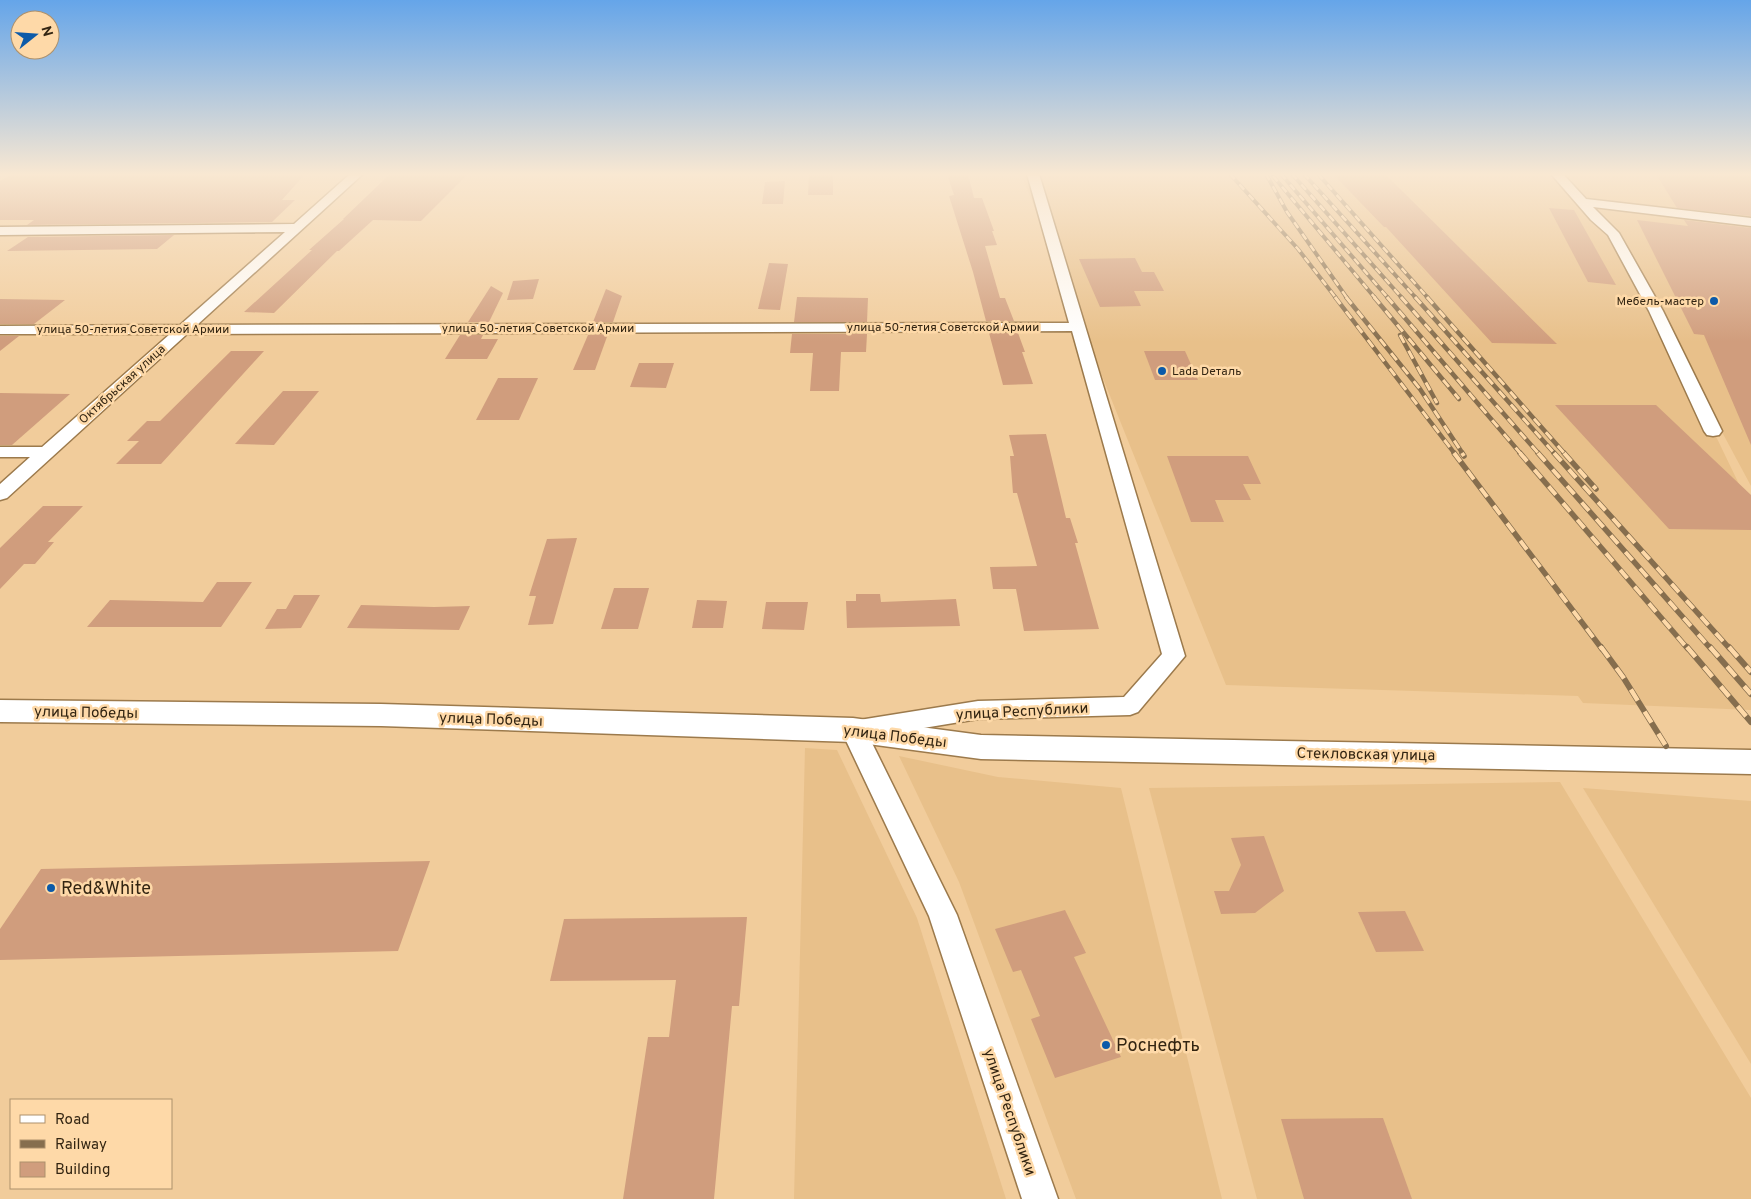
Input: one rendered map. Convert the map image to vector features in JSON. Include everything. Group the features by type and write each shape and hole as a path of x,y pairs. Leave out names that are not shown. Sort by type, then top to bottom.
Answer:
{"street":[{"path":"0,231 103,230"},
{"name":"Октябрьская улица","path":"0,494 294,230"},
{"name":"улица Республики","path":"1040,1199 943,915 853,730 978,710 1130,706 1174,656 1050,230"},
{"path":"1610,230 1656,311 1713,431"},
{"name":"улица 50-летия Советской Армии","path":"0,330 1077,327"},
{"path":"0,452 46,452"},
{"name":"улица Победы","path":"0,712 381,715 853,730 980,747"},
{"name":"Стекловская улица","path":"980,747 1751,762"}],"shaded area":[{"path":"1043,230 1751,230 1751,486 1643,285 1751,509 1751,710 1583,703 1578,696 1226,685"},
{"path":"805,748 837,750 917,918 1006,1199 794,1199"},
{"path":"899,756 998,777 1121,788 1222,1199 1076,1199 959,882"},
{"path":"1560,782 1751,1098 1751,1199 1257,1199 1149,788"},
{"path":"1583,788 1751,801 1751,1064"}],"building":[{"path":"332,230 362,230 337,251 274,313 244,312 312,250 309,250"},
{"path":"960,230 994,230 992,231 997,245 985,246 1000,298 1005,298 1014,321 986,321"},
{"path":"1389,230 1442,230 1557,344 1492,343"},
{"path":"1561,230 1585,230 1616,285 1588,282"},
{"path":"1642,230 1751,230 1751,445 1704,335 1694,334"},
{"path":"174,235 157,249 7,251 28,237"},
{"path":"1135,258 1142,272 1154,272 1164,291 1134,291 1141,306 1100,307 1079,259"},
{"path":"769,263 788,264 780,310 758,309"},
{"path":"539,279 533,299 507,300 513,281"},
{"path":"491,286 503,293 489,322 468,322"},
{"path":"606,289 622,296 613,322 593,322"},
{"path":"797,297 868,298 867,322 794,322"},
{"path":"0,299 65,300 34,324 0,324"},
{"path":"989,333 1018,333 1025,352 1022,352 1033,384 1003,385"},
{"path":"608,334 595,370 573,370 588,335"},
{"path":"792,334 867,334 866,352 841,352 839,391 810,391 813,353 790,353"},
{"path":"460,335 483,335 481,339 498,339 487,359 445,359"},
{"path":"0,336 19,336 0,351"},
{"path":"231,351 264,351 161,464 116,464 139,441 127,441 147,421 160,421"},
{"path":"1144,351 1185,351 1198,380 1155,380"},
{"path":"639,363 674,363 666,388 630,387"},
{"path":"498,378 538,378 519,420 476,420"},
{"path":"283,391 319,391 274,445 235,444"},
{"path":"0,393 70,394 12,445 0,445"},
{"path":"1555,405 1656,405 1751,495 1751,530 1669,529"},
{"path":"1046,434 1066,518 1070,518 1078,543 1075,543 1099,629 1024,631 1016,589 993,589 990,567 1037,566 1017,493 1013,493 1010,456 1014,456 1009,435"},
{"path":"1167,456 1248,456 1261,484 1243,484 1251,500 1215,500 1224,522 1191,522"},
{"path":"43,506 83,506 48,542 54,542 35,564 24,564 0,589 0,548"},
{"path":"577,538 553,624 528,625 536,596 529,596 547,539"},
{"path":"217,582 252,582 221,627 87,627 110,600 203,602"},
{"path":"614,588 649,588 638,629 601,629"},
{"path":"856,594 880,594 881,602 956,599 960,626 847,628 846,601 856,601"},
{"path":"294,595 320,595 301,628 265,629 277,609 286,609"},
{"path":"697,600 727,601 723,628 692,628"},
{"path":"766,602 808,602 804,630 762,629"},
{"path":"361,605 470,606 459,630 347,628"},
{"path":"1264,836 1284,891 1255,913 1221,914 1214,891 1229,891 1241,865 1231,838"},
{"path":"430,861 398,951 0,960 0,929 41,869"},
{"path":"1065,910 1086,953 1074,957 1121,1057 1055,1078 1031,1019 1040,1016 1021,970 1013,972 995,929"},
{"path":"1405,911 1424,951 1376,952 1358,912"},
{"path":"747,917 739,1006 732,1006 714,1199 623,1199 648,1037 669,1037 676,980 550,981 564,919"},
{"path":"1383,1118 1412,1199 1304,1199 1281,1119"}],"railway":[{"path":"1281,230 1336,298"},
{"path":"1300,230 1347,298"},
{"path":"1318,230 1375,298"},
{"path":"1329,230 1388,298"},
{"path":"1342,230 1402,298"},
{"path":"1355,230 1416,298"},
{"path":"1368,230 1428,298"},
{"path":"1335,297 1455,454"},
{"path":"1346,297 1420,389 1463,454"},
{"path":"1374,297 1459,399"},
{"path":"1387,297 1521,454"},
{"path":"1401,297 1539,454"},
{"path":"1415,297 1555,454"},
{"path":"1427,297 1565,454"},
{"path":"1400,335 1437,403"},
{"path":"1454,453 1602,649"},
{"path":"1520,453 1688,649"},
{"path":"1538,453 1711,649"},
{"path":"1554,453 1730,649"},
{"path":"1564,453 1596,489"},
{"path":"1601,647 1623,677 1666,746"},
{"path":"1687,647 1751,722"},
{"path":"1710,647 1751,694"},
{"path":"1729,647 1751,672"}],"place":[{"name":"Мебель-мастер","path":"1714,301"},
{"name":"Lada Dеталь","path":"1162,371"},
{"name":"Red&White","path":"51,888"},
{"name":"Роснефть","path":"1106,1045"}]}
